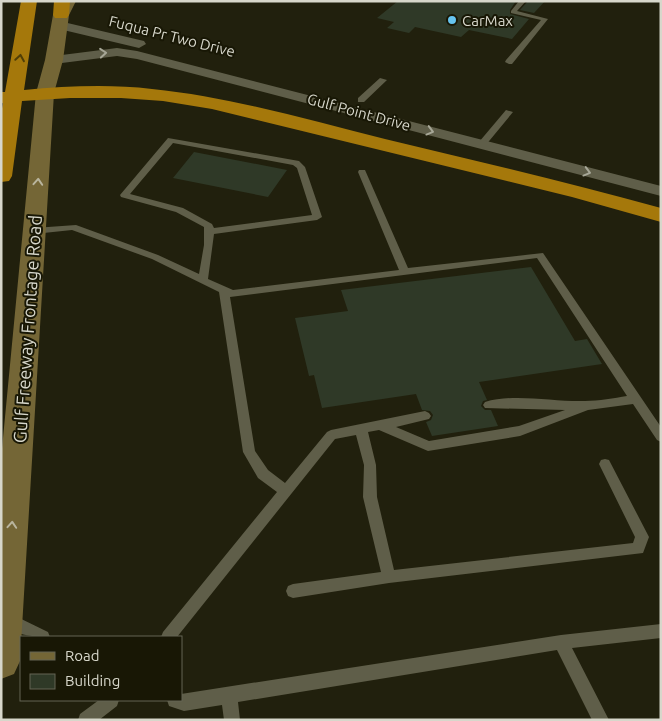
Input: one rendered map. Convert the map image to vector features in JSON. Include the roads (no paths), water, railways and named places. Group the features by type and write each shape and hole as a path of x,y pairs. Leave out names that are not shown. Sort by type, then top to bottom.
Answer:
{"highway":[{"path":"1,176 29,1"},
{"path":"1,98 39,94 137,93 185,98 236,108 579,192 661,214"}],"main road":[{"name":"Gulf Freeway Frontage Road","path":"1,661 45,92 54,60 62,11"}],"street":[{"name":"Fuqua Pr Two Drive","path":"62,11 184,54 275,82"},
{"name":"Gulf Point Drive","path":"54,60 117,52 361,100 661,191"},
{"name":"Gulf Point Drive","path":"275,82 487,138 661,176"}],"lane":[{"path":"510,62 545,19 513,12 523,1"},
{"path":"361,100 383,80"},
{"path":"487,138 509,112"},
{"path":"203,280 210,226 182,211 124,195 170,140 296,163 301,167 317,217 210,232"},
{"path":"362,172 405,272"},
{"path":"34,231 73,226 155,257 232,294 540,255 661,437"},
{"path":"224,290 249,452 263,474 286,492"},
{"path":"489,405 515,403 587,406 635,399"},
{"path":"380,425 428,446 520,432 587,406"},
{"path":"169,636 331,435 425,416"},
{"path":"362,429 370,465 370,497 389,577"},
{"path":"293,591 389,577 638,550 642,537 605,464"},
{"path":"5,618 41,636"},
{"path":"178,701 184,703 561,642 661,631"},
{"path":"561,642 600,720"},
{"path":"229,695 232,720"},
{"path":"86,720 110,701"}],"place":[{"name":"CarMax","path":"452,20"}]}
